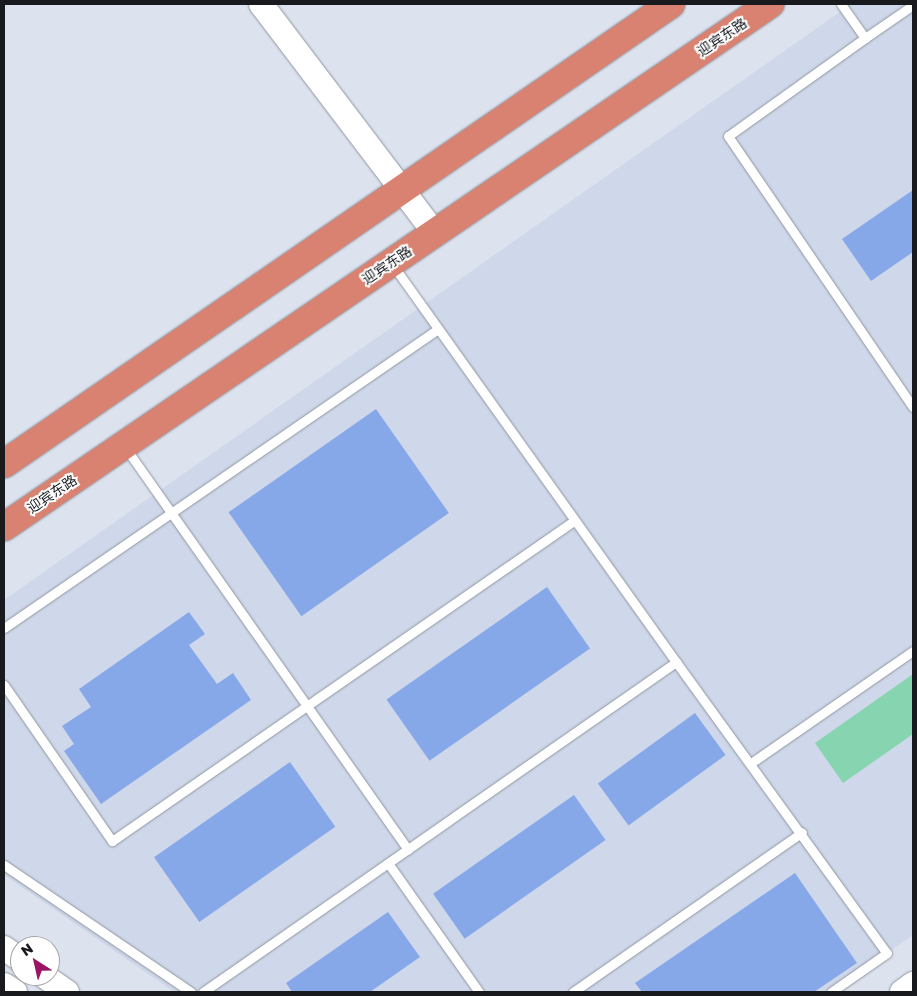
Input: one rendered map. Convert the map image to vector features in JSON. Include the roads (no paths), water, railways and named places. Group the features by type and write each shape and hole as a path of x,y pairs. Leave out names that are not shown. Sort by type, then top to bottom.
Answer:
{"highway":[{"path":"4,464 671,4"},
{"name":"迎宾东路","path":"4,527 770,4"}],"street":[{"path":"261,4 404,189 435,233"},
{"path":"902,992 913,984"},
{"path":"4,985 15,992"}],"lane":[{"path":"841,4 865,38"},
{"path":"913,5 728,136 913,407"},
{"path":"391,263 676,662 802,832 887,953 832,992"},
{"path":"4,628 438,329"},
{"path":"124,445 408,850"},
{"path":"4,685 112,841 575,520"},
{"path":"751,763 913,651"},
{"path":"203,992 676,662"},
{"path":"573,992 584,989 802,832"},
{"path":"388,863 479,992"},
{"path":"4,865 191,992"}]}
